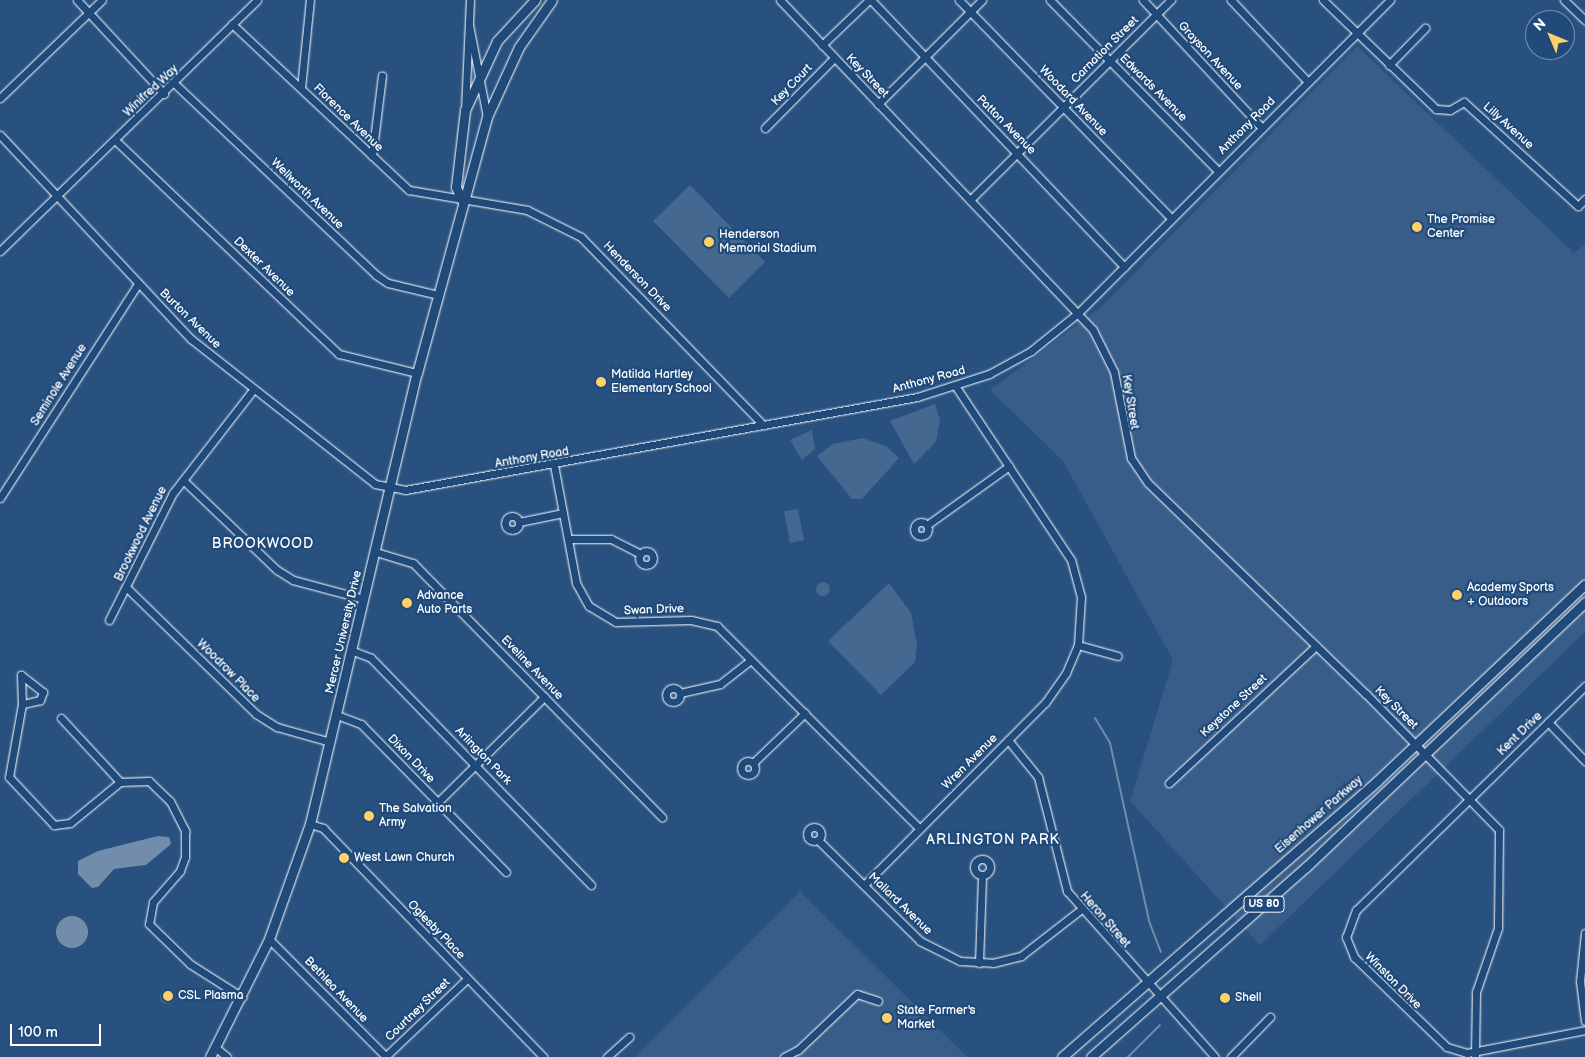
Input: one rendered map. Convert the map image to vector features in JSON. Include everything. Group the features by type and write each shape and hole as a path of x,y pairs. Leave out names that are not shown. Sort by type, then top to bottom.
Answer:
{"main road":[{"name":"Mercer University Drive","path":"462,200 456,186 465,110 481,70 497,41 535,0"},
{"name":"Mercer University Drive","path":"210,1057 242,997 269,939 310,824 353,651 417,373 462,200 470,187 487,117 519,47 552,0"},
{"name":"Eisenhower Parkway","path":"1062,1057 1416,744 1585,584"},
{"name":"US 80","path":"1091,1057 1426,754 1585,602"}],"street":[{"path":"77,0 164,94"},
{"path":"0,98 102,0"},
{"name":"Winifred Way","path":"0,251 175,84 257,0"},
{"path":"301,88 310,0"},
{"path":"461,0 470,1 465,110"},
{"name":"Key Street","path":"780,0 1078,313 1108,355 1127,446 1141,475 1416,744 1499,830 1502,841 1498,928 1476,992 1475,1054"},
{"path":"822,45 870,0"},
{"name":"Patton Avenue","path":"870,0 1124,267"},
{"name":"Woodard Avenue","path":"959,0 1172,218"},
{"path":"878,104 982,0"},
{"name":"Edwards Avenue","path":"1050,0 1218,171"},
{"name":"Grayson Avenue","path":"1143,0 1262,128"},
{"name":"Carnation Street","path":"970,200 1171,0"},
{"path":"1231,0 1307,81"},
{"name":"Lilly Avenue","path":"1323,0 1355,34 1436,108 1450,110 1464,102 1578,206 1585,199"},
{"name":"Anthony Road","path":"391,489 554,465 956,387 1031,351 1078,313 1307,81 1390,0"},
{"path":"1564,0 1585,20"},
{"name":"Florence Avenue","path":"232,24 410,190 462,200"},
{"path":"469,26 481,70 487,117"},
{"path":"1389,65 1425,28"},
{"name":"Key Court","path":"765,128 834,58"},
{"path":"372,156 382,76"},
{"name":"Wellworth Avenue","path":"175,84 376,275 393,285 438,295"},
{"name":"Burton Avenue","path":"0,135 138,284 191,338 253,390 376,484 391,489"},
{"name":"Dexter Avenue","path":"115,140 339,354 417,373"},
{"name":"Henderson Drive","path":"462,200 527,210 577,234 763,425"},
{"name":"Seminole Avenue","path":"0,498 138,284"},
{"name":"Wren Avenue","path":"864,885 1054,692 1078,645 1081,597 1071,560 956,387"},
{"name":"Brookwood Avenue","path":"109,620 183,480 253,390"},
{"name":"Swan Drive","path":"554,465 576,583 596,612 628,624 706,622 724,632 919,828"},
{"path":"926,525 1009,466"},
{"path":"183,480 277,570 293,580 364,599"},
{"path":"519,522 562,513"},
{"path":"569,539 611,539 640,554"},
{"name":"Eveline Avenue","path":"376,552 413,563 662,817"},
{"name":"Woodrow Place","path":"127,588 256,714 277,727 330,742"},
{"path":"1078,645 1118,656"},
{"name":"Keystone Street","path":"1169,783 1316,646"},
{"name":"Arlington Park","path":"353,651 372,658 591,885"},
{"path":"680,694 720,684 751,660"},
{"path":"22,704 36,703 44,694 24,675 18,682 22,704 9,777 54,825 70,823 120,782 141,780 156,786 177,811 185,830 183,864 150,908 152,931 214,982 242,997"},
{"name":"Kent Drive","path":"1470,798 1585,686"},
{"path":"437,803 544,697"},
{"path":"753,763 805,713"},
{"name":"Dixon Drive","path":"337,715 361,724 506,872"},
{"path":"61,718 120,782"},
{"path":"1548,722 1585,761"},
{"name":"Heron Street","path":"1008,740 1038,777 1062,878 1080,910 1215,1057"},
{"name":"Winston Drive","path":"1470,798 1356,910 1346,938 1354,958 1436,1039 1456,1050 1475,1054 1585,1030"},
{"name":"Oglesby Place","path":"310,824 323,828 543,1057"},
{"name":"Mallard Avenue","path":"818,840 929,947 960,960 979,963 1028,952 1080,910"},
{"path":"979,963 982,875"},
{"path":"1585,933 1580,981 1585,1021"},
{"name":"Bethlea Avenue","path":"269,939 385,1057"},
{"name":"Courtney Street","path":"385,1057 467,979"},
{"path":"784,1057 797,1054 857,994 878,1001"},
{"path":"1231,1057 1270,1017"},
{"path":"607,1057 629,1037"},
{"path":"216,1048 227,1057"}],"shaded area":[{"path":"1357,46 1574,253 1585,244 1585,632 1260,945 1130,801 1173,660 1063,461 990,390 1103,305"},
{"name":"Henderson Memorial Stadium","path":"690,185 765,262 729,298 653,221"},
{"path":"935,404 940,420 936,442 914,464 890,421"},
{"path":"812,430 815,449 802,460 790,440"},
{"path":"862,438 886,446 899,458 862,499 852,499 817,456 833,444"},
{"path":"798,509 804,540 790,543 784,511"},
{"path":"820,582 826,582 830,589 826,596 820,596 816,592 816,586"},
{"path":"889,583 911,613 917,645 915,662 881,695 828,641"},
{"path":"158,836 169,837 171,844 146,865 114,869 98,887 92,888 78,874 78,861 98,851"},
{"path":"800,891 967,1057 635,1057"},
{"path":"72,916 78,917 83,921 87,926 87,938 83,943 78,947 72,948 66,947 61,943 57,938 56,932 57,926 61,921 66,917"},
{"path":"164,990 170,990 174,997 170,1004 164,1004 160,1000 160,994"}],"waterway":[{"path":"1095,718 1110,743 1149,921 1161,952"},
{"path":"1128,1057 1160,1025"}],"place":[{"name":"The Promise Center","path":"1417,227"},
{"name":"Henderson Memorial Stadium","path":"709,242"},
{"name":"Matilda Hartley Elementary School","path":"601,382"},
{"name":"Academy Sports + Outdoors","path":"1457,595"},
{"name":"Advance Auto Parts","path":"407,603"},
{"name":"The Salvation Army","path":"369,816"},
{"name":"West Lawn Church","path":"344,858"},
{"name":"CSL Plasma","path":"168,996"},
{"name":"Shell","path":"1225,998"},
{"name":"State Farmer's Market","path":"887,1018"}],"district":[{"name":"BROOKWOOD","path":"263,544"},
{"name":"ARLINGTON PARK","path":"993,840"}]}
